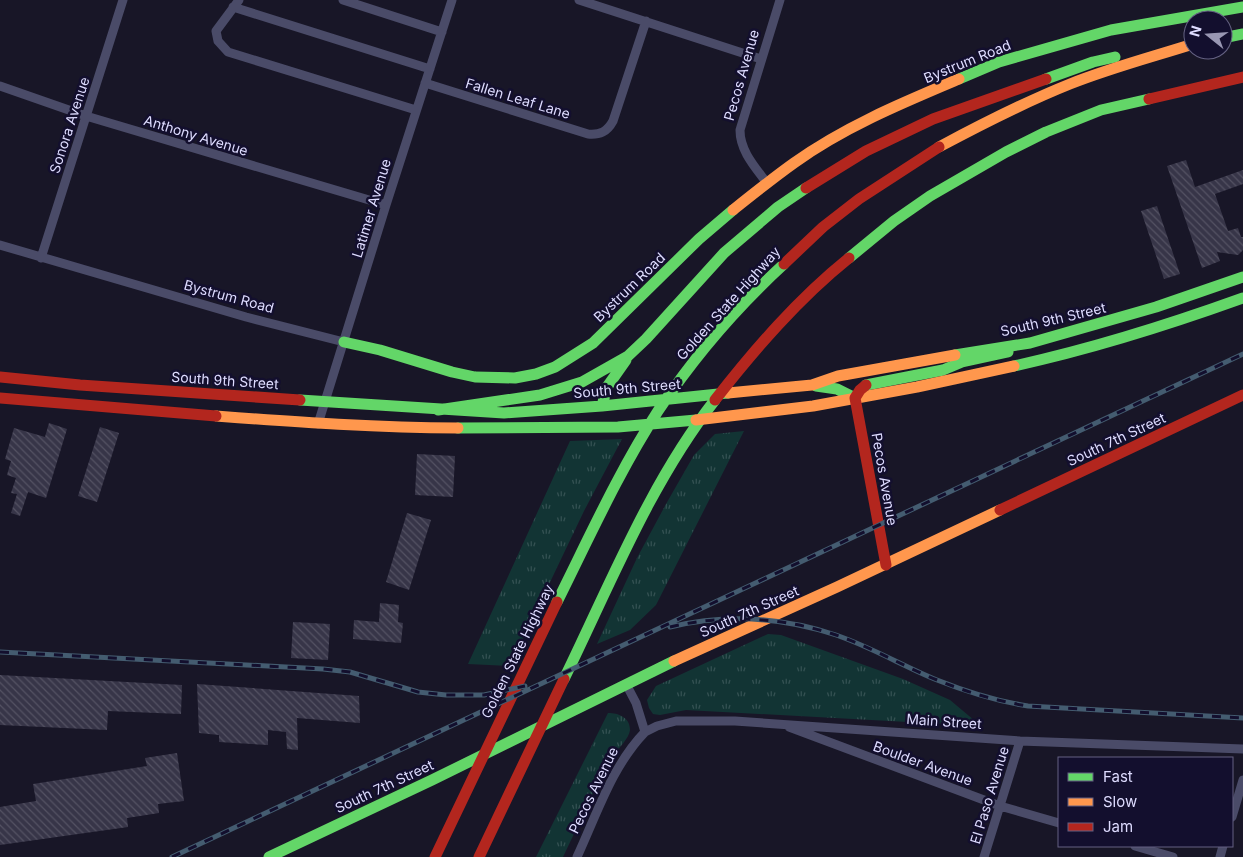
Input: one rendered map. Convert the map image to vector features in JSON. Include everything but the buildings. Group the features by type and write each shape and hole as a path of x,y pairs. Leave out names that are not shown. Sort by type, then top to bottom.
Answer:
{"main road":[{"name":"Bystrum Road","path":"344,342 380,350 475,377 515,378 536,374 572,357 593,342 699,239 730,212 795,162 851,128 916,97 999,62 1111,30 1243,8"},
{"path":"438,410 532,396 561,389 582,382 628,356 646,339 708,269 750,230 805,188 866,151 900,134 958,110 1093,62 1183,45"},
{"name":"Golden State Highway","path":"434,857 536,645 629,459 658,411 689,367 757,289 823,227 859,199 935,149 1069,84 1104,71 1183,47"},
{"path":"479,857 642,517 677,455 711,405 794,308 825,277 859,248 930,196 1006,152 1101,110 1243,77"},
{"path":"1172,92 1243,86"},
{"name":"South 9th Street","path":"0,377 80,385 438,410 504,413 602,406 812,385 838,376 1030,343 1109,322 1243,277"},
{"path":"0,398 318,424 412,428 618,427 674,423 813,406 916,387 1041,360 1181,320 1243,298"},
{"path":"1176,301 1181,320"},
{"path":"855,398 866,385 943,370 962,362 1007,352 1030,343"},
{"path":"618,427 610,422 605,415 602,406 602,395 606,386 619,373 628,356"},
{"path":"812,385 834,387 855,398"},
{"name":"South 7th Street","path":"269,857 432,780 626,684 886,564 1243,395"},
{"name":"Pecos Avenue","path":"855,398 886,564"}],"street":[{"name":"Sonora Avenue","path":"41,258 123,0"},
{"path":"343,0 442,32"},
{"name":"Latimer Avenue","path":"318,424 452,0"},
{"path":"579,0 761,60"},
{"name":"Pecos Avenue","path":"767,183 750,160 740,141 740,130 780,0"},
{"path":"416,110 228,52 218,42 216,31 236,4 430,69"},
{"name":"Fallen Leaf Lane","path":"425,84 588,134 596,134 609,128 646,21"},
{"name":"Anthony Avenue","path":"0,86 86,116 386,206"},
{"name":"Bystrum Road","path":"0,245 246,317 344,342"},
{"path":"626,684 636,704 645,732"},
{"name":"Main Street","path":"645,732 657,726 676,722 735,721 1020,741 1243,749"},
{"name":"Boulder Avenue","path":"779,723 1000,806 1058,823"},
{"name":"Pecos Avenue","path":"577,857 621,761 645,732"},
{"name":"El Paso Avenue","path":"984,857 1020,741"},
{"path":"1233,814 1243,780"},
{"path":"1138,847 1173,857"}],"green space":[{"path":"744,431 656,605 630,630 597,644 637,558 694,455 715,434"},
{"path":"622,439 584,511 510,666 468,664 570,441"},
{"path":"768,634 781,635 903,679 950,700 981,726 686,710 660,715 653,714 649,708 647,700 656,686"},
{"path":"608,713 619,715 626,719 630,730 628,737 606,768 563,857 536,857"}],"railway":[{"path":"172,857 1243,354"},
{"path":"670,627 712,620 732,619 753,619 795,624 836,635 937,680 1004,702 1028,706 1243,718"},
{"path":"0,652 323,669 350,672 418,692 446,695 484,695 525,686"}],"traffic: fast":[{"path":"959,79 999,62 1111,30 1243,7"},
{"path":"1233,36 1243,34"},
{"path":"1046,79 1093,62 1115,57"},
{"path":"849,258 894,221 930,196 1006,152 1046,132 1101,110 1149,99"},
{"path":"438,410 540,395 582,382 628,356 646,339 724,253 778,207 806,188"},
{"path":"344,342 380,350 475,377 515,378 536,374 555,367 593,343 699,239 733,210"},
{"path":"557,602 617,481 658,411 686,371 717,333 784,264"},
{"path":"955,355 1030,343 1156,307 1243,277"},
{"path":"1014,366 1130,336 1243,298"},
{"path":"866,385 943,370 962,362 1008,352"},
{"path":"602,406 607,387 626,360"},
{"path":"816,386 837,389 855,398"},
{"path":"300,400 504,413 602,406 728,393"},
{"path":"564,679 632,535 670,465 715,400"},
{"path":"458,428 618,427 696,420"},
{"path":"269,857 432,780 674,661"}],"traffic: slow":[{"path":"939,147 1037,98 1070,84 1183,47"},
{"path":"733,210 794,163 833,138 895,107 959,79"},
{"path":"728,393 812,385 838,376 955,355"},
{"path":"696,420 813,406 917,387 1014,366"},
{"path":"216,416 367,426 458,428"},
{"path":"674,661 1000,510"}],"traffic: jam":[{"path":"1149,99 1243,77"},
{"path":"806,188 866,151 933,119 1046,79"},
{"path":"784,264 823,227 859,199 939,147"},
{"path":"715,400 778,325 812,290 849,258"},
{"path":"0,377 80,385 300,400"},
{"path":"866,385 855,398 886,565"},
{"path":"1000,510 1243,395"},
{"path":"0,398 216,416"},
{"path":"435,857 557,602"},
{"path":"479,857 564,679"}]}
